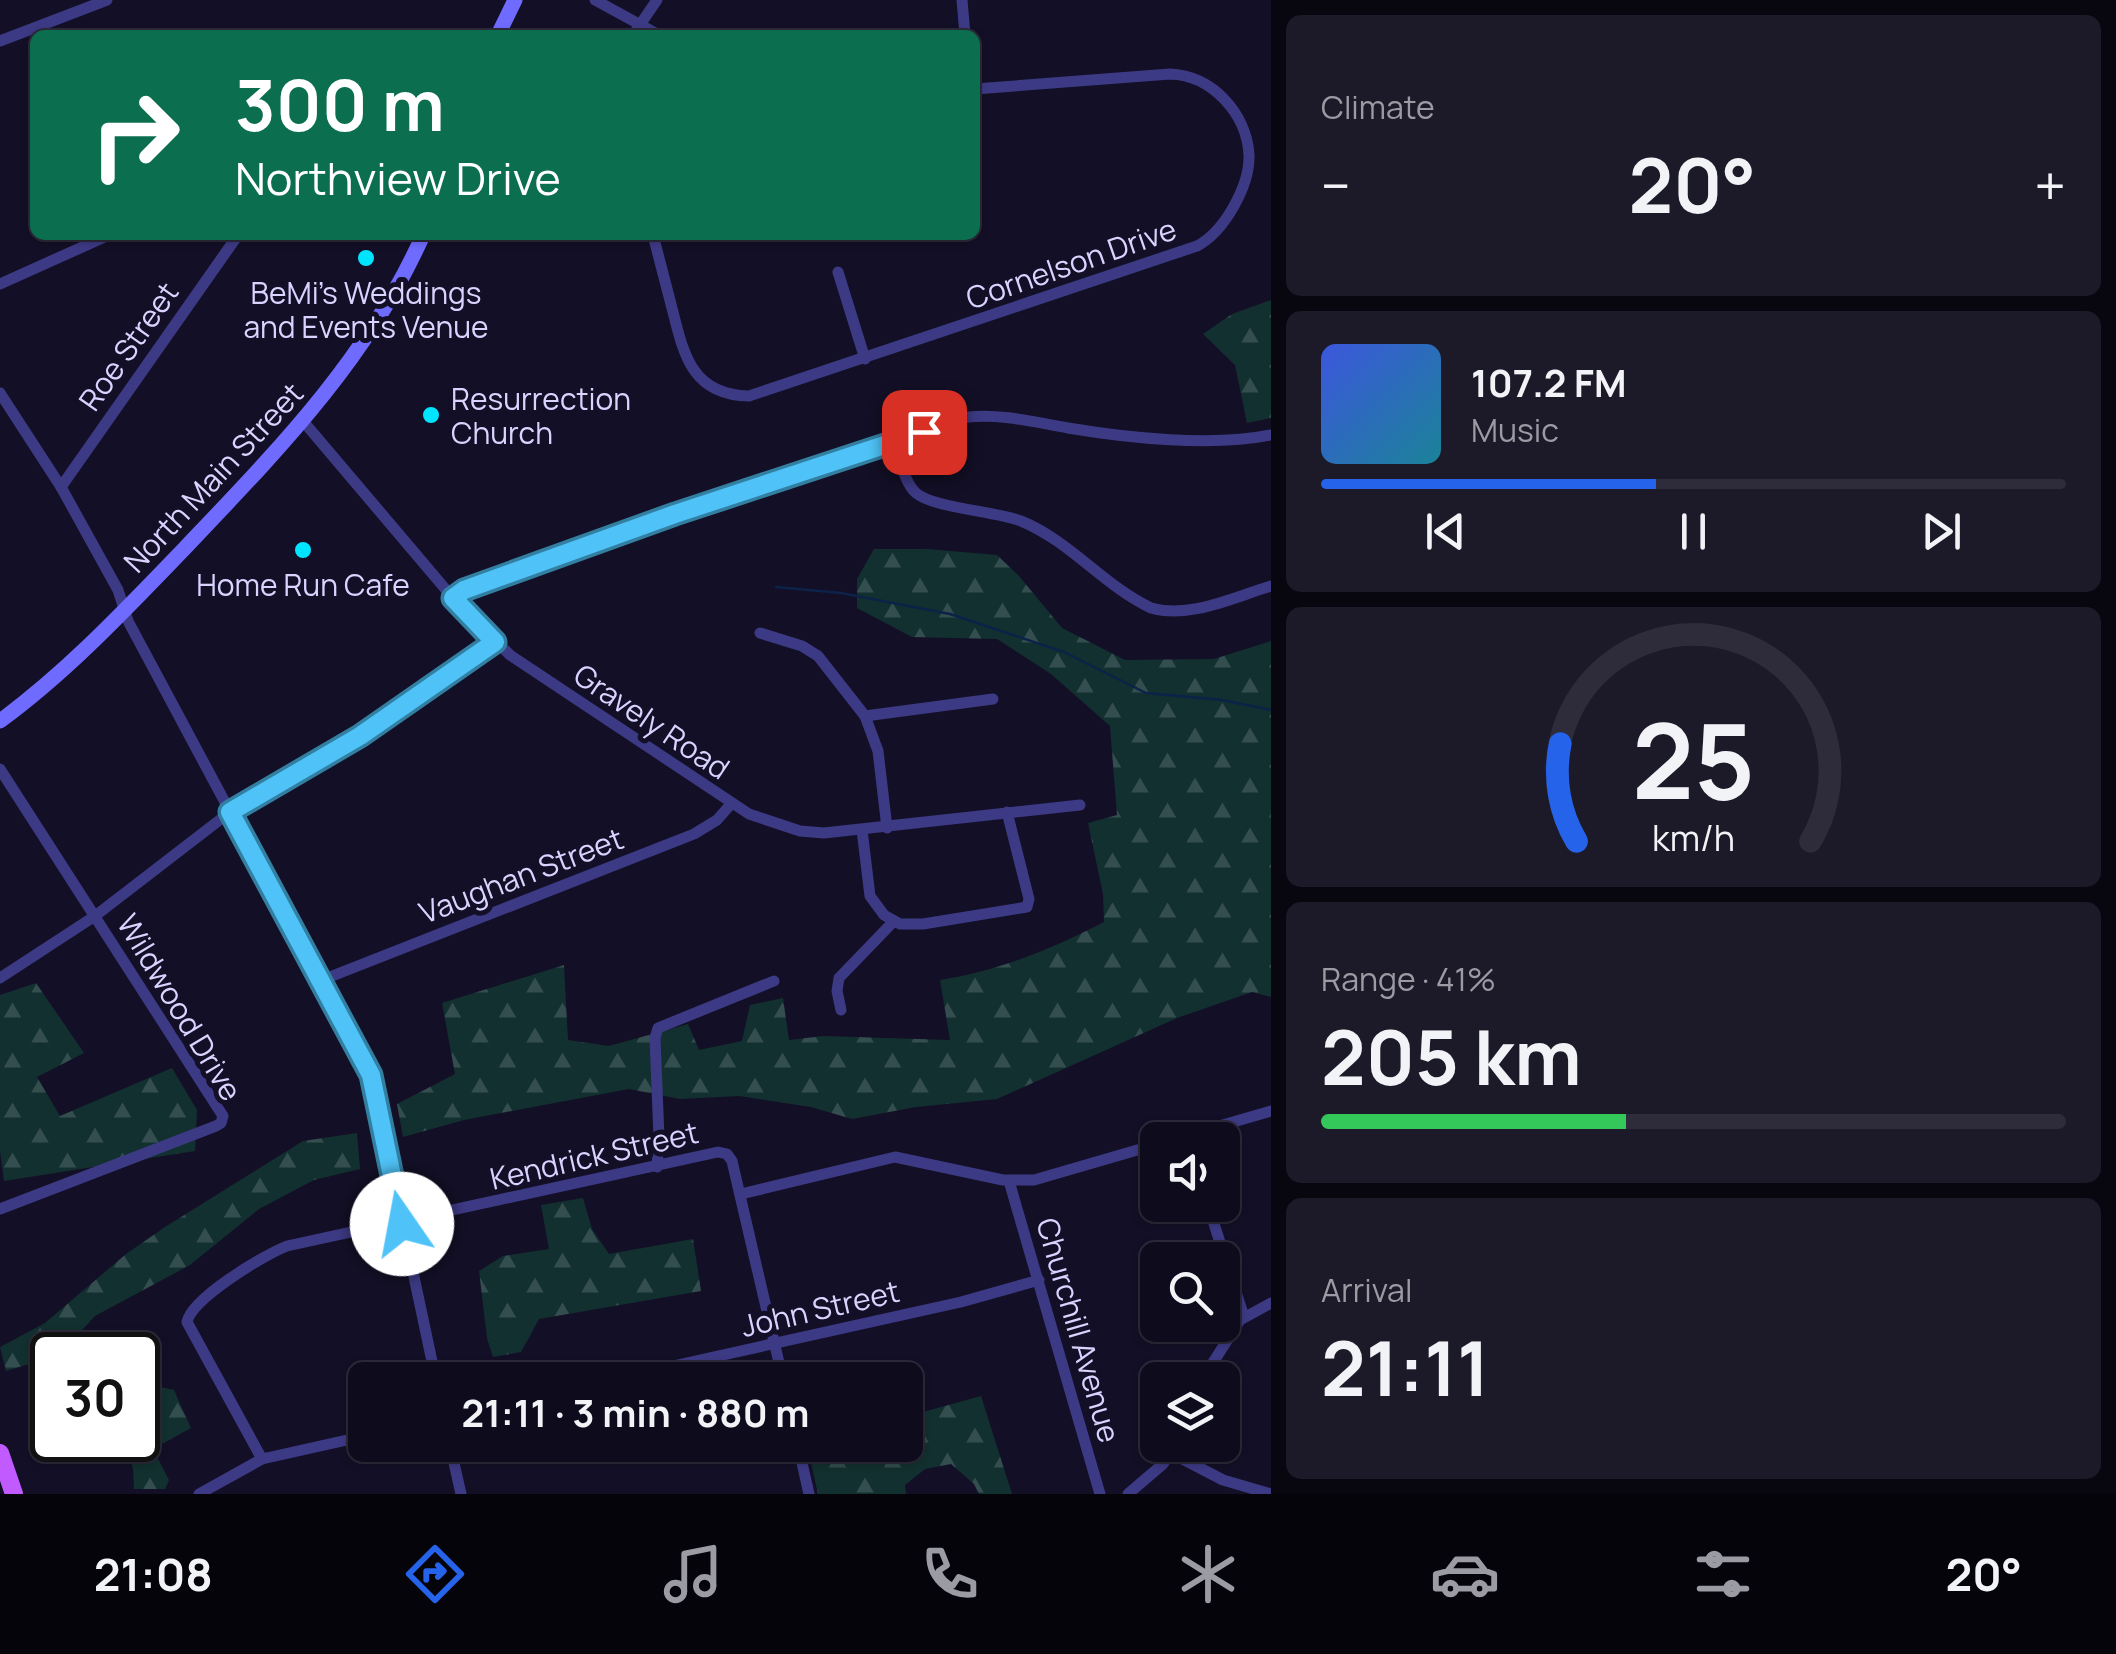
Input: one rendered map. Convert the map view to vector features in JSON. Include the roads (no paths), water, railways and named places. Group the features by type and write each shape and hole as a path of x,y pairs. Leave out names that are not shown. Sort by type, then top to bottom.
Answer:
{"main road":[{"path":"501,30 516,0"},
{"name":"North Main Street","path":"0,721 126,610 303,421 357,354 420,240"},
{"path":"1,1460 14,1494"}],"street":[{"path":"0,41 107,0"},
{"path":"595,0 636,30 658,0"},
{"path":"962,0 965,30"},
{"name":"Cornelson Drive","path":"654,240 686,359 708,385 731,394 758,395 1198,246 1224,223 1246,176 1249,153 1236,114 1213,88 1189,76 1170,74 980,89"},
{"path":"0,284 97,240"},
{"name":"Roe Street","path":"61,487 234,240"},
{"path":"838,272 866,359"},
{"path":"0,393 61,487 126,610 128,622 371,1075 432,1362"},
{"path":"453,598 464,590 658,520 954,421 995,415 1098,432 1216,441 1271,434"},
{"name":"Gravely Road","path":"303,421 495,642 529,669 748,814 800,831 862,830 1080,804"},
{"path":"894,443 916,494 1022,522 1059,542 1151,608 1189,610 1271,586"},
{"path":"760,633 802,646 818,656 865,716 878,751 886,828"},
{"path":"0,978 95,916 230,812 360,736 495,642"},
{"path":"865,716 992,700"},
{"name":"Wildwood Drive","path":"0,769 223,1116 221,1123 0,1208"},
{"name":"Vaughan Street","path":"322,980 694,834 731,804"},
{"path":"862,830 870,896 884,914 900,924 923,924 1027,907 1029,899 1007,812"},
{"path":"841,1010 838,978 894,920"},
{"path":"657,1167 658,1028 749,994 774,980"},
{"path":"1237,1122 1271,1111"},
{"path":"740,1194 895,1157 1009,1181 1034,1180 1140,1149"},
{"name":"Kendrick Street","path":"262,1459 189,1330 189,1313 254,1263 275,1251 723,1152 732,1161 779,1362"},
{"name":"Churchill Avenue","path":"1009,1181 1100,1494"},
{"path":"1214,1222 1244,1316"},
{"name":"John Street","path":"692,1362 961,1302 1039,1280"},
{"path":"1213,1362 1244,1316 1271,1303"},
{"path":"200,1494 262,1459 348,1440"},
{"path":"454,1462 461,1494"},
{"path":"802,1462 809,1494"},
{"path":"1128,1494 1160,1462"},
{"path":"1194,1462 1222,1480 1271,1494"}],"waterway":[{"path":"776,587 841,593 950,614 1064,652 1146,693 1222,700 1271,710"}],"place":[{"name":"BeMi's Weddings and Events Venue","path":"366,258"},
{"name":"Resurrection Church","path":"431,415"},
{"name":"Home Run Cafe","path":"303,550"}]}
